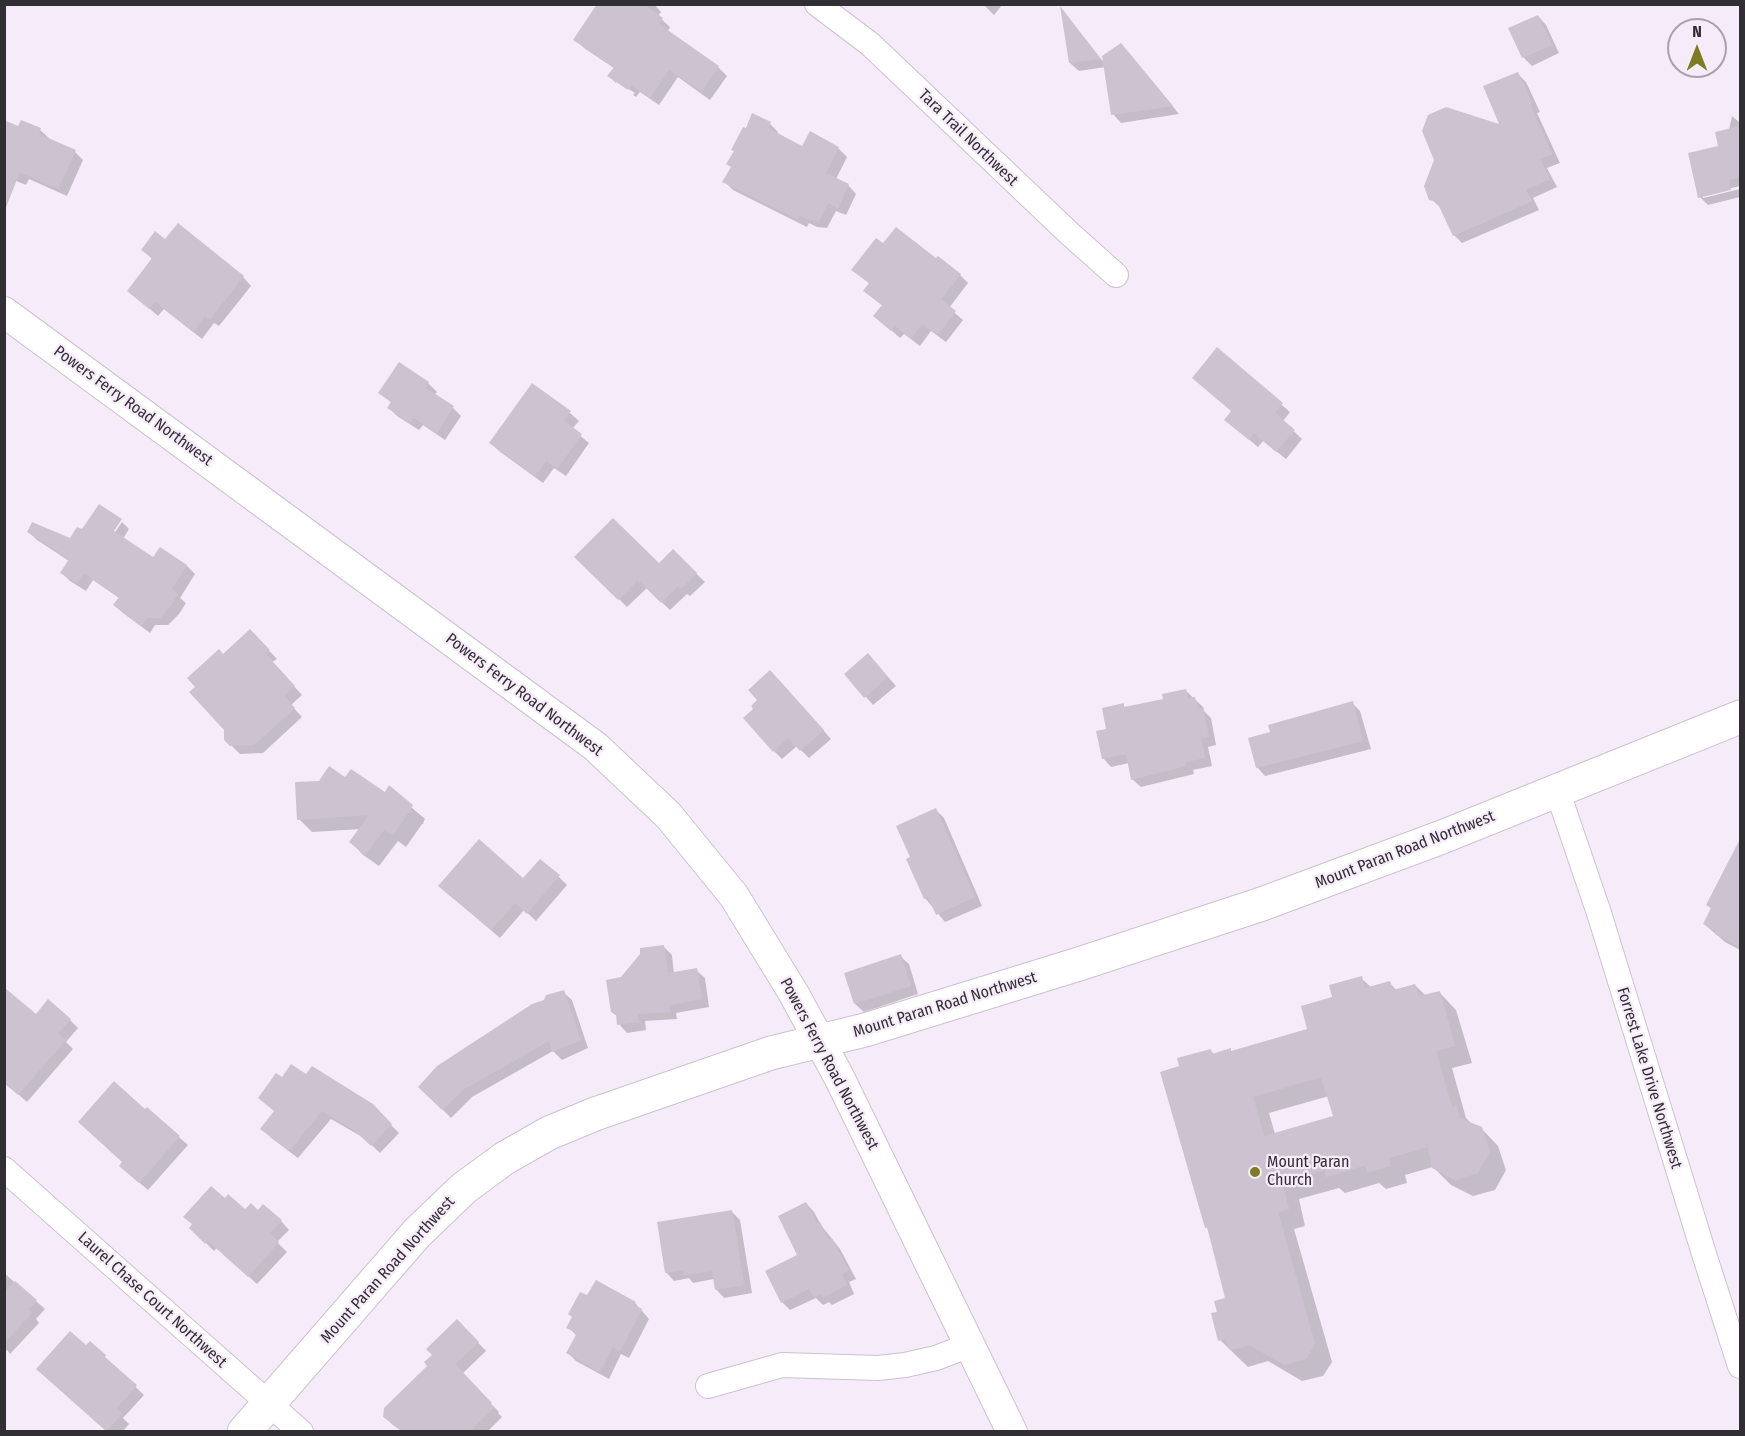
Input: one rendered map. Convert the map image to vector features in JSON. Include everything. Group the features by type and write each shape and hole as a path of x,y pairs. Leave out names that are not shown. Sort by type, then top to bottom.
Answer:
{"main road":[{"name":"Mount Paran Road Northwest","path":"244,1431 417,1233 464,1188 505,1158 549,1133 595,1114 771,1053 865,1030 1262,904 1442,837 1740,717"}],"street":[{"name":"Tara Trail Northwest","path":"817,4 870,44 1116,275"},
{"name":"Powers Ferry Road Northwest","path":"4,312 596,747 669,816 734,896 794,994 839,1077 1012,1431"},
{"name":"Forrest Lake Drive Northwest","path":"1557,790 1599,914 1740,1366"},
{"name":"Laurel Chase Court Northwest","path":"4,1169 301,1431"},
{"path":"708,1386 782,1365 878,1368 905,1365 936,1358 969,1344"}],"building":[{"path":"597,4 643,4 663,18 659,24 719,66 702,92 669,70 650,98 631,85 628,90 607,76 614,67 573,40"},
{"path":"1060,6 1101,59 1069,63"},
{"path":"1538,15 1552,45 1522,58 1508,28"},
{"path":"1121,43 1173,106 1111,115 1102,56"},
{"path":"1518,72 1552,154 1540,159 1550,179 1526,190 1532,201 1453,236 1437,202 1429,200 1424,186 1434,160 1422,131 1428,115 1446,107 1499,124 1483,86"},
{"path":"752,113 771,122 768,128 802,146 810,131 839,147 826,173 849,184 838,208 828,203 819,221 800,215 798,220 722,182 731,167 726,164 734,151 731,150 743,127 746,128"},
{"path":"4,120 18,126 21,120 41,128 39,134 76,150 58,189 20,172 5,210"},
{"path":"1740,126 1740,177 1729,180 1731,190 1698,198 1688,153 1718,146 1715,132"},
{"path":"178,223 244,276 210,319 205,316 193,332 155,302 149,309 127,291 152,258 141,250 155,231 165,239"},
{"path":"896,227 961,274 941,299 956,311 937,335 922,324 911,339 895,326 891,331 873,316 882,305 863,291 869,283 851,270 876,238 883,243"},
{"path":"1217,347 1283,403 1275,413 1295,430 1276,452 1254,433 1249,440 1224,420 1231,411 1192,378"},
{"path":"399,362 429,382 426,388 454,406 437,433 414,418 410,423 387,408 391,402 378,393"},
{"path":"532,383 571,411 564,421 582,434 557,469 546,461 535,476 489,443"},
{"path":"99,504 122,519 114,531 153,557 160,547 187,565 172,589 178,594 160,618 147,618 141,626 113,605 119,597 84,573 77,583 60,573 69,559 27,532 32,522 70,538 77,527 82,529"},
{"path":"613,518 659,563 673,549 697,573 681,589 678,586 661,603 638,580 618,600 574,557"},
{"path":"250,629 270,650 265,653 295,686 284,696 295,708 254,745 230,746 224,740 224,730 189,692 195,687 187,678 219,649 223,654"},
{"path":"868,653 888,677 864,698 844,674"},
{"path":"770,670 824,730 800,751 788,738 773,752 743,718 753,709 751,706 757,700 748,690"},
{"path":"1186,689 1188,698 1195,697 1198,709 1203,708 1209,737 1201,739 1205,758 1186,762 1186,766 1131,780 1126,754 1102,759 1096,731 1106,729 1102,708 1124,703 1124,707 1163,699 1162,694"},
{"path":"1353,701 1363,741 1256,768 1248,738 1270,732 1268,725"},
{"path":"329,766 345,777 351,769 385,792 389,785 413,805 410,810 413,812 409,812 393,835 384,830 365,855 349,842 369,815 297,820 295,782 319,781"},
{"path":"936,808 975,897 936,915 928,897 924,899 906,859 910,857 896,826"},
{"path":"479,839 523,878 540,859 560,875 527,914 515,903 491,930 438,886"},
{"path":"1740,839 1740,947 1715,934 1716,931 1703,924 1711,908 1706,905"},
{"path":"664,945 668,973 697,968 702,999 669,1005 670,1012 638,1014 639,1022 617,1025 616,1015 611,1012 606,980 621,977 640,954 640,948"},
{"path":"901,954 911,986 854,1004 844,973"},
{"name":"Mount Paran Church","path":"1362,976 1365,988 1390,981 1393,990 1415,984 1419,996 1440,991 1455,1046 1436,1051 1452,1107 1456,1106 1460,1118 1482,1127 1490,1152 1478,1173 1455,1180 1432,1168 1428,1147 1389,1158 1390,1166 1367,1173 1366,1165 1326,1177 1325,1170 1282,1182 1289,1209 1278,1212 1315,1344 1306,1359 1284,1365 1250,1345 1230,1350 1226,1339 1218,1341 1211,1313 1217,1312 1214,1301 1225,1298 1207,1227 1205,1228 1160,1072 1179,1066 1177,1058 1211,1049 1212,1054 1231,1048 1231,1051 1307,1029 1301,1006 1332,997 1329,985","holes":["1321,1077 1333,1116 1264,1136 1253,1097"]},
{"path":"4,987 36,1014 48,999 71,1019 58,1033 66,1040 18,1095 4,1083"},
{"path":"564,990 581,1040 552,1052 549,1041 464,1089 442,1110 418,1087 437,1066 532,1004 544,1000 546,995"},
{"path":"291,1064 306,1074 312,1066 373,1104 392,1124 371,1146 354,1130 322,1111 289,1151 260,1129 274,1111 258,1098 276,1073 282,1077"},
{"path":"114,1081 180,1136 139,1183 119,1166 122,1162 78,1122"},
{"path":"211,1186 225,1198 228,1194 245,1209 251,1203 258,1210 263,1204 282,1220 270,1233 279,1242 248,1277 208,1241 205,1244 189,1228 192,1224 183,1217"},
{"path":"806,1202 829,1240 832,1238 849,1270 842,1274 847,1285 823,1298 821,1294 814,1298 809,1289 781,1303 765,1271 797,1255 778,1216"},
{"path":"732,1210 744,1285 715,1290 712,1271 684,1275 683,1270 665,1273 657,1222"},
{"path":"596,1280 636,1302 634,1305 642,1309 620,1351 613,1347 600,1372 566,1353 577,1333 566,1328 572,1317 568,1314 580,1292 587,1295"},
{"path":"15,1281 37,1300 28,1310 32,1313 4,1343 4,1292"},
{"path":"457,1319 479,1342 455,1364 492,1403 494,1408 470,1431 403,1431 383,1417 384,1408 427,1366 424,1362 432,1355 426,1349"},
{"path":"70,1331 86,1345 90,1341 137,1385 116,1409 122,1414 106,1431 36,1369"}],"place":[{"name":"Mount Paran Church","path":"1255,1172"}]}
